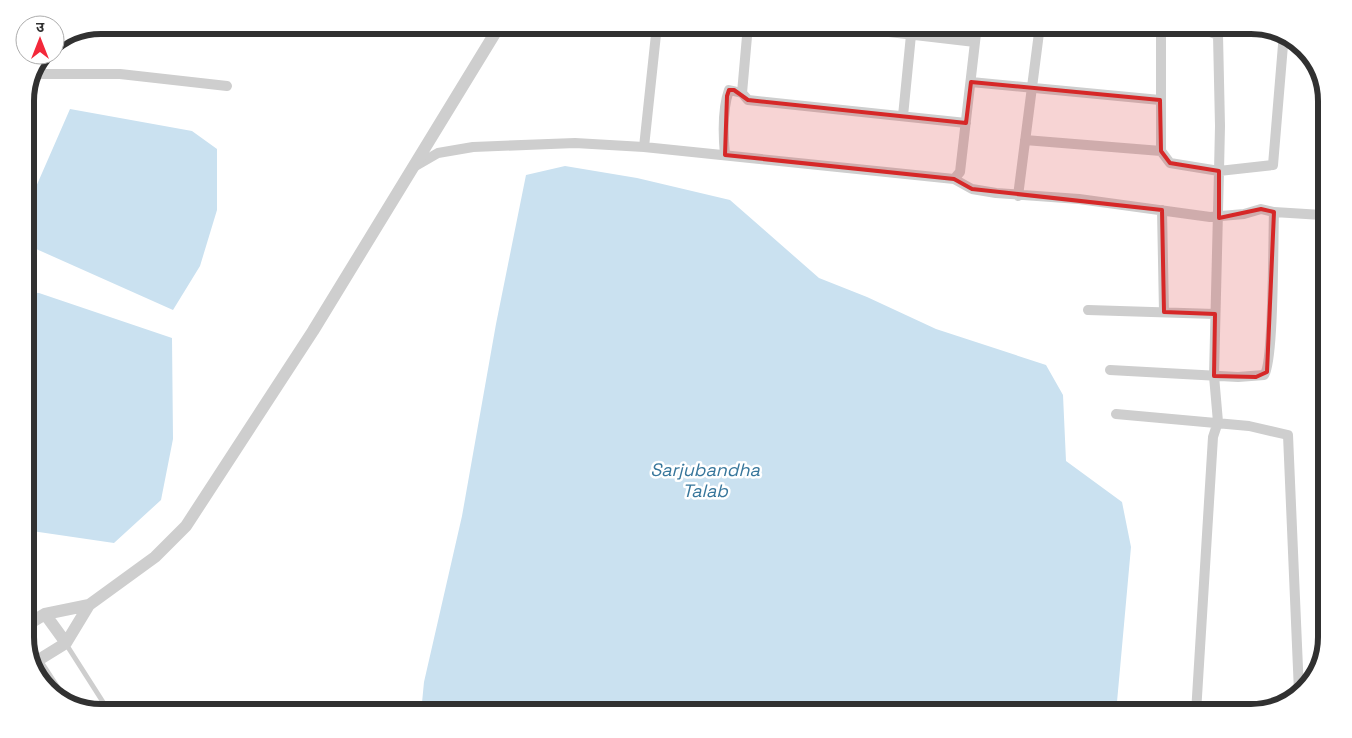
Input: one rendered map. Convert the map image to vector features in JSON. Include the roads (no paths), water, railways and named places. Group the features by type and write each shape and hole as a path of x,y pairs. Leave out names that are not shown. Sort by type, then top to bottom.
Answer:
{"street":[{"path":"38,661 66,643 89,606 155,557 186,526 313,331 494,34"},
{"path":"644,147 656,34"},
{"path":"742,93 747,34"},
{"path":"903,34 975,42"},
{"path":"954,179 960,172 976,34"},
{"path":"1018,196 1039,34"},
{"path":"1161,34 1161,151 1170,163 1218,171 1273,165 1283,42"},
{"path":"1197,704 1213,437 1218,422 1214,376 1220,126 1218,35 1216,34"},
{"path":"902,116 911,35"},
{"path":"41,72 120,74 227,86"},
{"path":"971,82 1160,100"},
{"path":"725,155 723,132 729,90 742,93 748,100 966,123"},
{"path":"1025,140 1161,151"},
{"path":"411,168 438,153 473,147 576,143 644,147 954,179 972,188 1018,196 1079,199 1218,218 1262,209 1274,212 1318,216"},
{"path":"1162,210 1164,312"},
{"path":"1110,370 1256,377 1267,372 1270,347 1274,212"},
{"path":"1088,310 1215,314"},
{"path":"1116,414 1218,422 1249,426 1288,436 1299,685"},
{"path":"34,621 45,614 89,606"},
{"path":"45,614 66,643"}],"lane":[{"path":"66,643 104,704"},
{"path":"44,673 53,684"}],"water":[{"path":"70,109 192,131 217,149 217,210 200,266 173,310 34,248 34,191"},
{"name":"Sarjubandha Talab","path":"565,166 637,178 730,200 819,278 867,297 936,329 1046,365 1063,395 1066,461 1122,502 1131,547 1117,704 422,704 424,682 462,516 496,324 526,175"},
{"path":"34,293 172,338 173,439 161,500 114,543 34,531"}]}
